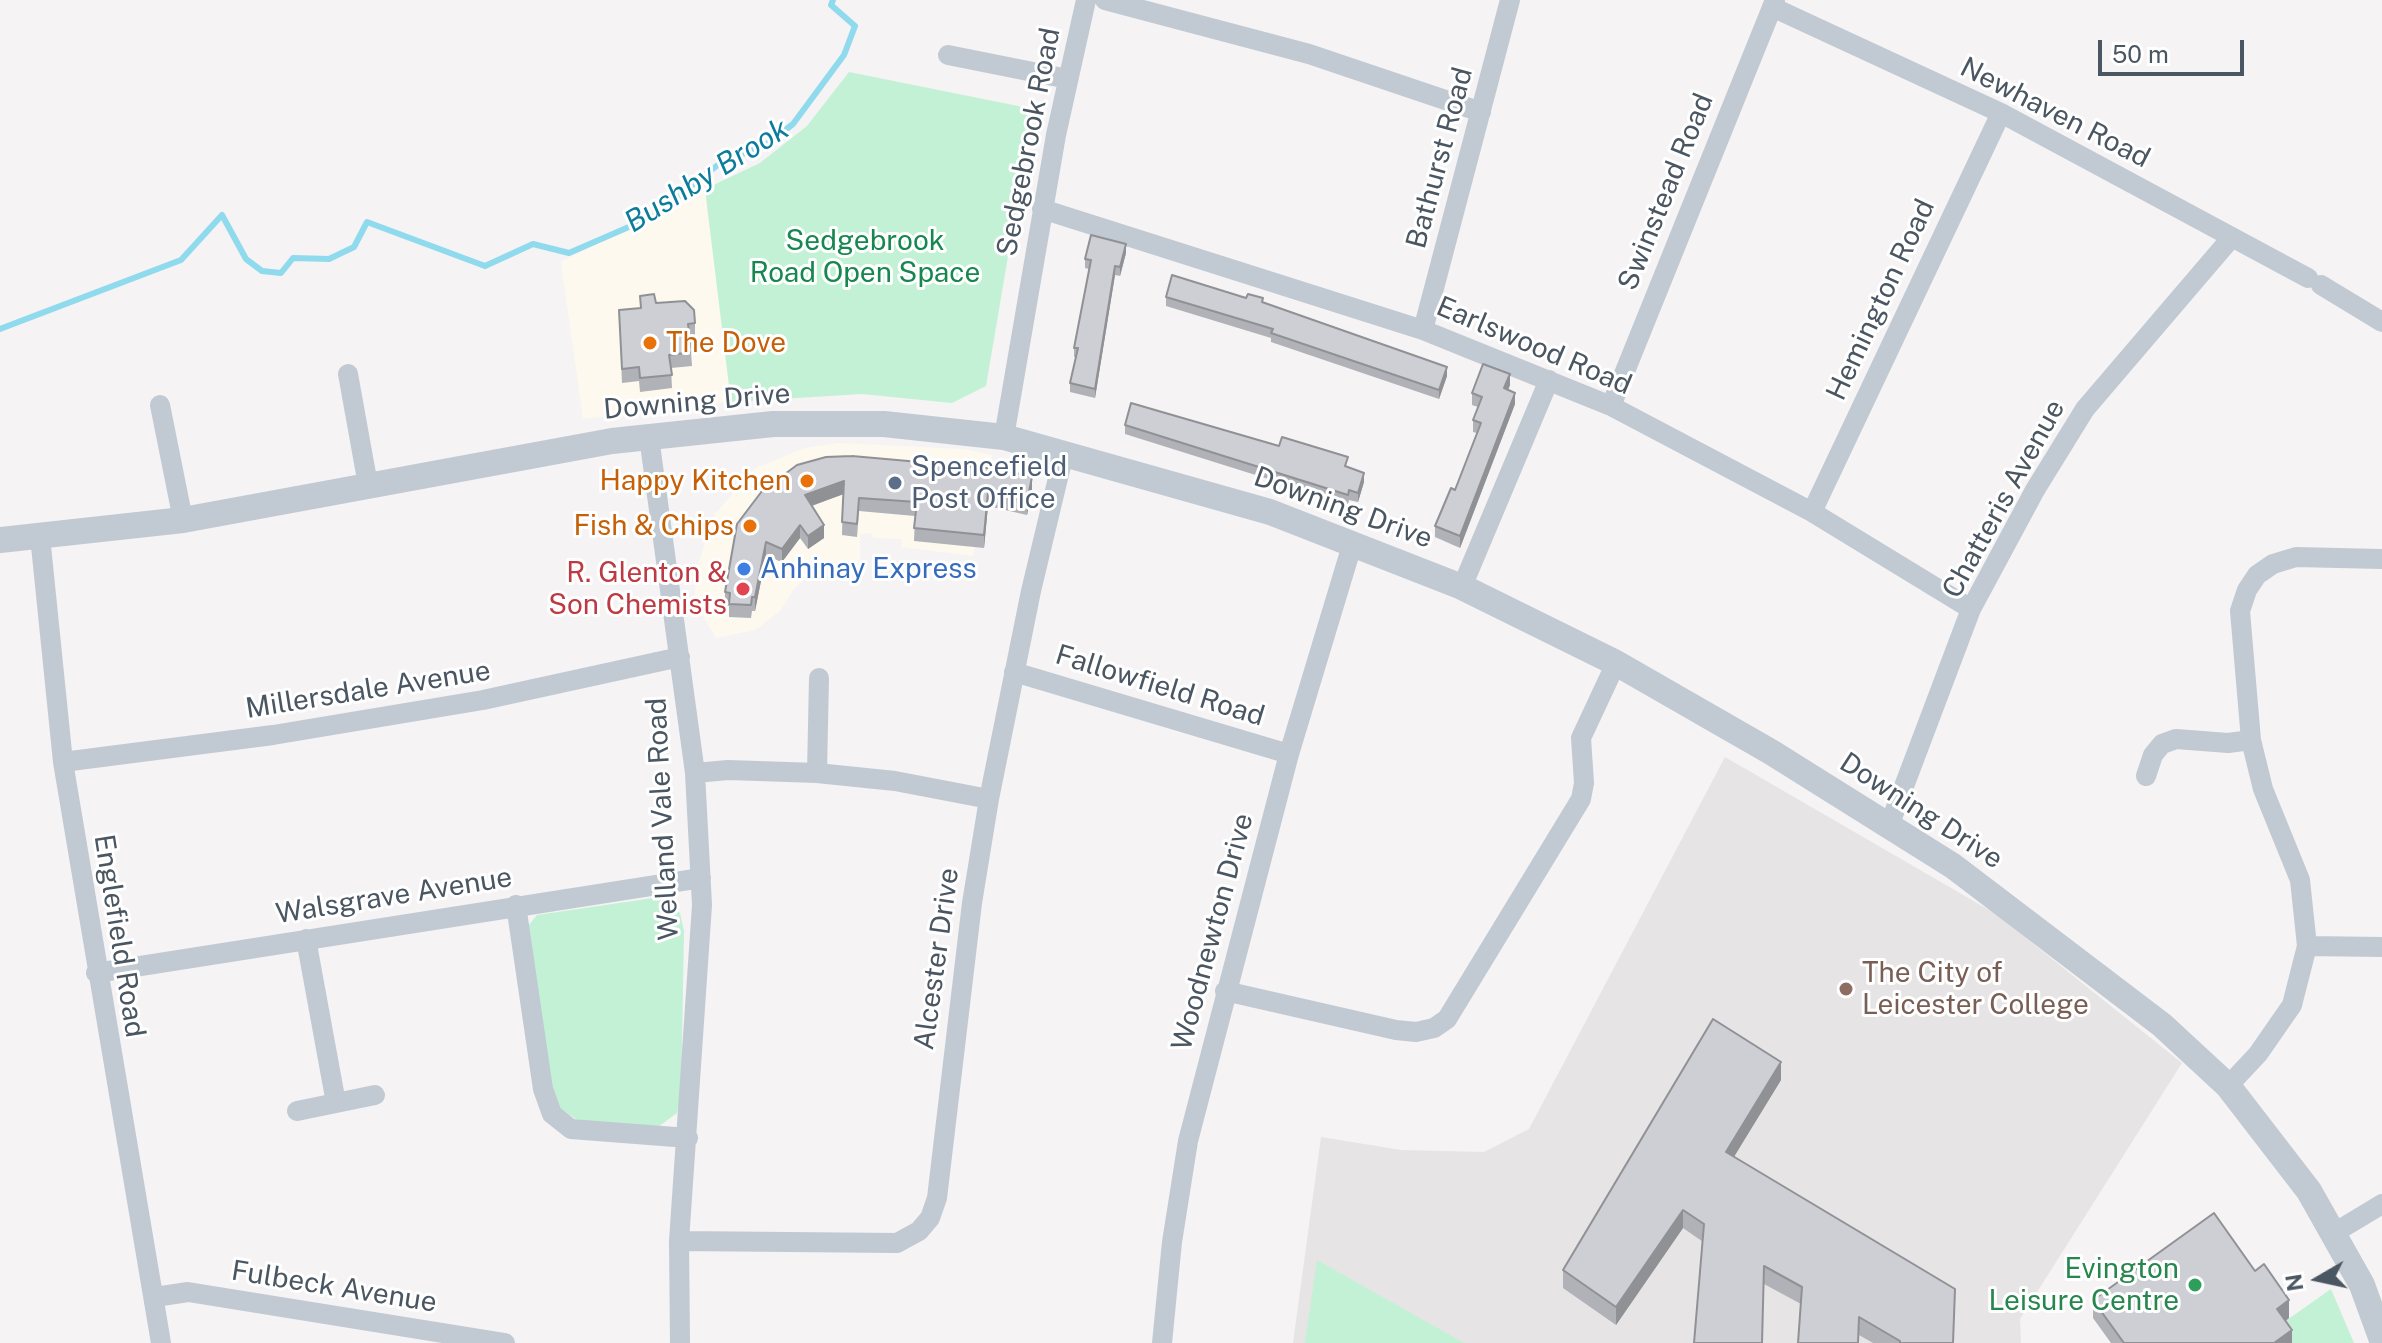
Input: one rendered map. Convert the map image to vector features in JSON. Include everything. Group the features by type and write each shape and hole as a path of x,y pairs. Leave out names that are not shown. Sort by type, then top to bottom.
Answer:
{"street":[{"name":"Sedgebrook Road","path":"1004,437 1042,209 1086,0"},
{"path":"1105,0 1309,54 1481,112"},
{"name":"Bathurst Road","path":"1423,330 1510,0"},
{"name":"Newhaven Road","path":"1774,4 2001,113 2382,322"},
{"name":"Swinstead Road","path":"1611,406 1774,4"},
{"path":"948,55 1068,79"},
{"name":"Hemington Road","path":"1812,512 2001,113"},
{"name":"Earlswood Road","path":"1042,209 1423,330 1611,406 1812,512 1971,609"},
{"name":"Chatteris Avenue","path":"1889,826 1971,609 2035,490 2085,409 2232,237"},
{"path":"348,374 368,485"},
{"path":"1462,587 1549,380"},
{"path":"160,405 183,520"},
{"name":"Downing Drive","path":"0,540 183,520 498,459 649,437 773,424 828,423 956,430 1004,437 1201,491 1353,542 1462,587 1616,663 1953,866 2151,1017 2228,1086 2281,1150 2334,1233 2362,1285 2382,1340"},
{"name":"Welland Vale Road","path":"649,437 695,773 701,878 688,1138 679,1241 680,1343"},
{"name":"Alcester Drive","path":"679,1241 897,1243 919,1231 930,1218 937,1198 968,935 989,799 1014,672 1064,453"},
{"name":"Englefield Road","path":"40,536 63,762 96,973 161,1343"},
{"name":"Woodnewton Drive","path":"1162,1343 1172,1242 1188,1141 1289,754 1353,542"},
{"path":"2228,1086 2258,1054 2292,1005 2307,946 2300,880 2276,825 2251,740 2240,611 2247,590 2257,575 2273,564 2296,557 2382,559"},
{"name":"Millersdale Avenue","path":"63,762 273,735 468,703 680,657"},
{"path":"1225,991 1396,1030 1416,1032 1434,1028 1447,1019 1581,799 1584,783 1581,738 1616,663"},
{"name":"Fallowfield Road","path":"1014,672 1289,754"},
{"path":"817,773 819,678"},
{"path":"2146,776 2153,755 2162,744 2176,739 2228,743 2251,740"},
{"path":"695,773 728,770 817,773 895,781 989,799"},
{"name":"Walsgrave Avenue","path":"96,973 701,878"},
{"path":"516,905 543,1089 552,1114 571,1129 688,1138"},
{"path":"306,939 336,1103"},
{"path":"2307,946 2382,947"},
{"path":"297,1111 375,1095"},
{"path":"2334,1233 2382,1204"},
{"name":"Fulbeck Avenue","path":"155,1297 188,1292 505,1343"}],"shaded area":[{"path":"705,189 731,402 583,419 561,262"},
{"path":"838,443 963,449 992,455 973,556 901,547 902,539 873,538 872,533 860,534 860,563 817,567 795,588 780,611 755,630 716,638 694,601 698,564 715,514 754,469 804,448"},
{"name":"The City of Leicester College","path":"1725,757 1996,914 2182,1063 2020,1319 2021,1343 1293,1343 1321,1137 1401,1150 1484,1152 1529,1129"}],"green space":[{"name":"Sedgebrook Road Open Space","path":"849,72 1033,109 986,386 952,403 862,394 731,402 705,189 760,163 807,126"},
{"path":"660,897 680,913 684,931 681,1098 677,1113 658,1127 601,1125 576,1119 559,1108 549,1088 528,926 537,915"},
{"path":"1317,1260 1464,1343 1305,1343"},
{"path":"2331,1289 2354,1343 2289,1343 2277,1327"}],"building":[{"path":"1091,235 1126,244 1120,267 1115,266 1095,389 1070,383 1091,260 1085,259"},
{"path":"1172,275 1246,298 1248,294 1263,298 1262,302 1447,367 1439,390 1271,333 1273,329 1166,297"},
{"path":"654,294 656,303 685,301 694,310 695,323 688,324 692,352 669,355 672,375 640,378 639,367 622,369 619,310 641,308 640,296"},
{"path":"1483,364 1510,374 1504,388 1515,393 1460,536 1435,526 1451,488 1455,490 1481,423 1473,420 1482,397 1472,393"},
{"path":"1131,403 1279,446 1282,437 1348,457 1345,466 1364,473 1358,493 1349,490 1348,495 1125,425"},
{"path":"852,456 998,469 1032,477 1027,502 988,492 984,535 914,528 917,502 859,498 857,524 842,522 844,481 805,495 824,525 808,536 800,525 782,549 766,542 751,605 729,604 730,593 725,592 737,524 762,491 797,465 826,457"},
{"path":"1713,1019 1781,1062 1726,1152 1955,1289 1953,1343 1900,1343 1859,1317 1858,1343 1798,1343 1802,1287 1764,1266 1762,1343 1694,1343 1704,1224 1683,1210 1616,1307 1563,1270"},
{"name":"Evington Leisure Centre","path":"2214,1213 2255,1271 2264,1264 2289,1300 2277,1309 2292,1330 2274,1343 2124,1343 2093,1300"}],"waterway":[{"name":"Bushby Brook","path":"0,329 181,260 222,215 246,259 262,271 281,273 293,258 329,259 354,247 367,222 485,266 533,244 569,253 654,216 719,164 767,144 793,124 844,55 855,26 831,5 833,0"}],"place":[{"name":"The Dove","path":"650,343"},
{"name":"Happy Kitchen","path":"807,481"},
{"name":"Spencefield Post Office","path":"895,483"},
{"name":"Fish & Chips","path":"750,526"},
{"name":"Anhinay Express","path":"744,569"},
{"name":"R. Glenton & Son Chemists","path":"743,589"},
{"name":"The City of Leicester College","path":"1846,989"},
{"name":"Evington Leisure Centre","path":"2195,1285"}]}
